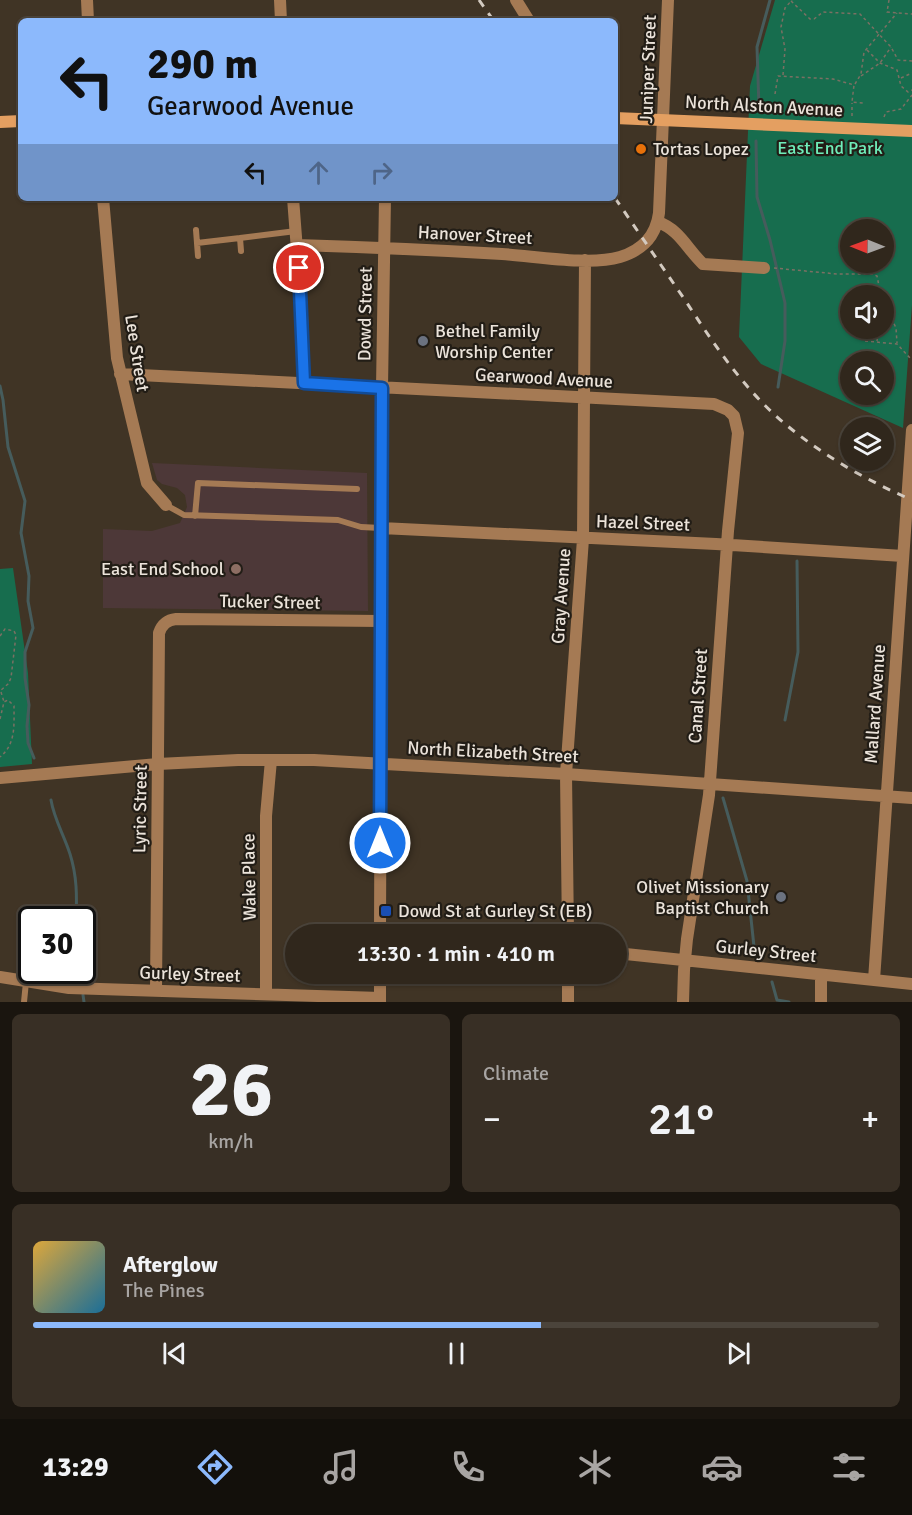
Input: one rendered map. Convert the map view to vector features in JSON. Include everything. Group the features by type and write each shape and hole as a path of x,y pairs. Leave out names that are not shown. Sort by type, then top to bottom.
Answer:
{"main road":[{"name":"North Alston Avenue","path":"618,118 912,131"},
{"path":"0,122 18,121"}],"street":[{"path":"87,0 88,18"},
{"path":"280,0 281,18"},
{"path":"516,0 527,18"},
{"name":"Juniper Street","path":"646,243 652,238 658,222 668,0"},
{"name":"Lee Street","path":"103,201 114,338 120,374 147,483 166,505"},
{"path":"293,201 302,315 304,383"},
{"name":"Dowd Street","path":"380,924 385,201"},
{"path":"658,222 670,226 679,234 703,264 764,268"},
{"name":"Hanover Street","path":"297,245 585,260 614,258 630,253 646,243"},
{"name":"Gray Avenue","path":"568,924 566,774 583,539 585,260"},
{"name":"Gearwood Avenue","path":"120,374 714,404"},
{"name":"Canal Street","path":"683,1002 685,961 710,784 727,545 738,433 734,416 728,410 714,404"},
{"name":"Mallard Avenue","path":"874,980 912,430"},
{"name":"Hazel Street","path":"381,528 903,556"},
{"name":"Tucker Street","path":"161,626 168,620 176,619 381,621"},
{"name":"Lyric Street","path":"156,991 161,626"},
{"path":"898,628 912,629"},
{"name":"North Elizabeth Street","path":"0,778 158,764 271,760 380,763 566,774 912,798"},
{"name":"Wake Place","path":"266,994 266,816 271,760"},
{"name":"Gurley Street","path":"627,954 912,984"},
{"path":"821,975 821,1002"},
{"name":"Gurley Street","path":"0,977 18,980"},
{"name":"Gurley Street","path":"40,984 69,988 156,991 231,998 266,994 380,1000"},
{"path":"380,984 380,1000"},
{"path":"568,984 568,1002"}],"lane":[{"path":"196,230 198,256"},
{"path":"197,243 296,231"},
{"path":"240,238 241,251"},
{"path":"195,516 198,483 357,489"},
{"path":"166,505 181,514 195,516 338,520 381,528"},
{"path":"24,1002 26,984"}],"path":[{"path":"889,0 887,12 912,14"},
{"path":"783,76 784,49 781,27 785,8 792,1 810,19 814,19 823,12 860,14 891,47 898,60 912,61"},
{"path":"860,76 866,49 897,13"},
{"path":"852,120 854,85 860,76 880,63 891,47"},
{"path":"866,49 880,63 897,70 904,90 912,90"},
{"path":"901,78 912,74"},
{"path":"775,94 776,77 783,76 833,79 854,85"},
{"path":"883,130 882,122 886,112 901,109 912,95"},
{"path":"852,102 864,103"},
{"path":"785,268 837,274 872,274 876,276 878,285"},
{"path":"894,324 897,344 910,358"},
{"path":"865,340 897,344"},
{"path":"0,636 5,629 9,628 16,635 11,678 0,691 4,702 0,719"},
{"path":"0,757 8,749 13,739 14,706 8,700 4,702"}],"shaded area":[{"name":"East End School","path":"152,463 367,473 368,611 103,608 103,529 152,531 180,523 187,507 185,495 177,488 162,484 157,480"}],"green space":[{"name":"East End Park","path":"775,0 912,0 912,305 903,428 894,424 894,417 879,417 852,405 894,405 894,351 840,351 840,400 761,364 739,337 750,86"},
{"path":"13,568 28,673 32,764 0,767 0,569"}],"waterway":[{"path":"759,108 757,47 770,0"},
{"path":"756,141 757,197 785,303 785,341 778,387"},
{"path":"0,386 8,447 25,501 21,533 29,576 28,601 33,628 25,652 25,678 29,705 28,743 34,758"},
{"path":"785,720 798,652 797,561"},
{"path":"723,798 747,881 755,956"},
{"path":"51,800 74,870 76,906"},
{"path":"772,982 777,1000 789,1002"},
{"path":"83,995 84,1002"}],"railway":[{"path":"479,0 492,18"},
{"path":"617,201 719,351 769,410 829,456 912,500"}],"place":[{"name":"Tortas Lopez","path":"641,149"},
{"name":"Bethel Family Worship Center","path":"423,341"},
{"name":"East End School","path":"236,569"},
{"name":"Olivet Missionary Baptist Church","path":"781,897"},
{"name":"Dowd St at Gurley St (EB)","path":"386,911"}],"route":[{"path":"299,268 304,383 382,388 380,843"}]}
